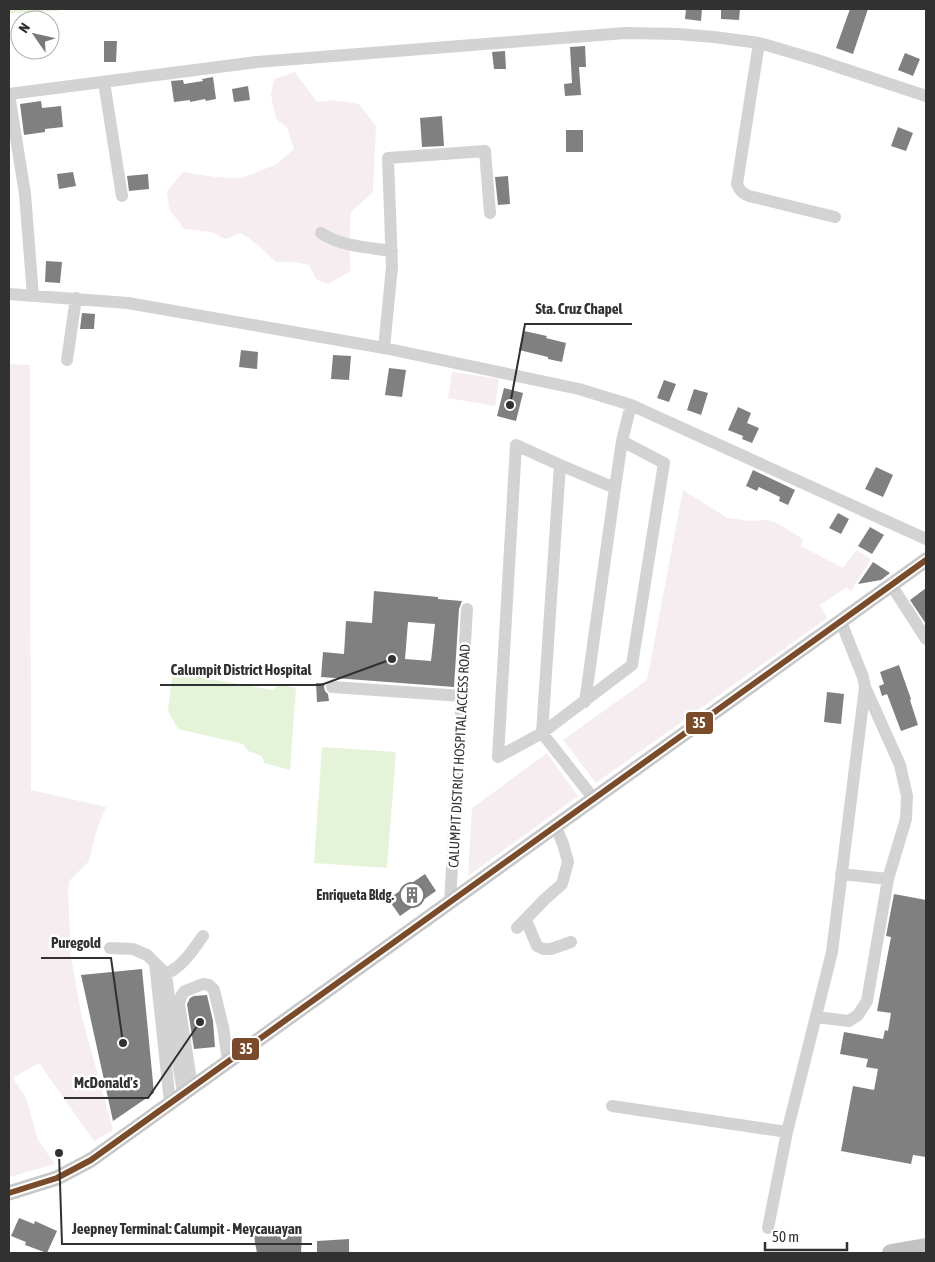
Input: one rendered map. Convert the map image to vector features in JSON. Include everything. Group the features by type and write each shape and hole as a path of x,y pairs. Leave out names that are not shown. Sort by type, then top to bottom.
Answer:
{"highway":[{"path":"891,1253 926,1247"}],"main road":[{"path":"9,1193 57,1178 91,1160 926,560"}],"street":[{"path":"33,296 25,194 9,94 257,62 625,33 678,34 759,42 926,96"},
{"path":"759,42 737,184 739,190 743,194 834,217"},
{"path":"104,82 122,196"},
{"path":"384,348 392,267 388,158 485,151 490,212"},
{"path":"321,233 344,244 392,251"},
{"path":"9,294 128,303 384,348 579,389 631,405 926,539"},
{"path":"67,360 76,298"},
{"path":"585,702 614,488 622,441 631,405"},
{"path":"614,488 516,445 498,757 542,733 632,665 664,463 622,441"},
{"path":"560,465 542,733 594,800"},
{"path":"892,586 926,639"},
{"name":"CALUMPIT DISTRICT HOSPITAL ACCESS ROAD","path":"450,902 467,609"},
{"path":"816,1017 849,1021 858,1015 867,1000 888,880 906,819 907,796 900,765 865,687 842,622"},
{"path":"332,687 462,696"},
{"path":"768,1228 787,1132 832,952 865,687"},
{"path":"556,827 568,862 562,884 544,899 522,924 537,946 543,949 551,949 571,942"},
{"path":"841,874 888,880"},
{"path":"166,974 184,962 203,936"},
{"path":"110,948 133,948 147,955 166,974 173,1030 187,1090"},
{"path":"155,963 170,1102"},
{"path":"187,1090 179,1004 181,996 185,992 203,984 209,985 214,990 228,1060"},
{"path":"612,1106 787,1132"}],"shaded area":[{"path":"9,9 67,9 10,10 9,13"},
{"path":"295,72 317,102 332,100 359,104 376,126 373,192 351,212 349,246 351,271 328,284 316,279 309,265 295,262 276,262 258,245 241,233 225,239 211,232 184,229 169,209 167,191 183,172 215,177 242,178 277,164 294,149 287,127 276,119 271,95 274,79"},
{"path":"9,364 30,365 31,790 106,807 96,832 89,861 70,880 68,890 71,957 82,1017 113,1130 94,1141 39,1063 13,1078 26,1098 38,1140 55,1164 9,1177"},
{"path":"452,372 499,379 495,406 448,398"},
{"path":"683,490 728,518 750,521 768,520 779,524 803,539 801,546 843,568 856,550 871,559 851,591 847,587 820,605 827,618 596,783 563,740 647,680"},
{"path":"176,673 273,690 279,684 296,688 290,770 264,763 262,756 248,751 243,744 178,729 168,711 172,676"},
{"path":"322,747 396,752 387,868 314,863"},
{"path":"547,753 578,796 468,876 472,808"}],"building":[{"path":"686,9 702,9 701,21 685,19"},
{"path":"721,9 740,9 739,20 721,19"},
{"path":"850,9 868,9 853,54 836,48"},
{"path":"104,41 117,41 116,62 104,62"},
{"path":"585,46 586,67 579,67 581,95 565,96 564,84 572,83 570,47"},
{"path":"505,51 506,69 494,69 492,52"},
{"path":"905,53 920,59 913,76 898,70"},
{"path":"213,77 216,99 174,102 171,81 183,80 184,84 203,81 202,79"},
{"path":"248,86 250,100 234,102 232,89"},
{"path":"41,101 42,108 61,106 63,127 45,129 45,132 24,135 20,104"},
{"path":"442,116 444,146 422,147 420,118"},
{"path":"898,127 913,133 906,151 891,146"},
{"path":"566,130 583,130 583,152 566,152"},
{"path":"73,172 76,186 59,189 57,174"},
{"path":"148,174 149,189 129,191 127,176"},
{"path":"508,176 510,204 498,205 495,177"},
{"path":"46,261 62,262 60,283 45,282"},
{"path":"82,313 95,314 94,329 80,329"},
{"path":"524,331 547,336 546,338 566,343 562,362 519,350"},
{"path":"241,350 258,352 257,369 239,367"},
{"path":"333,355 351,356 349,380 331,379"},
{"path":"389,368 406,370 402,397 385,395"},
{"path":"664,380 676,384 669,402 657,398"},
{"path":"504,388 523,393 516,421 497,416"},
{"path":"694,389 708,393 701,415 687,410"},
{"path":"738,407 751,413 747,423 759,428 752,443 742,439 743,436 728,430"},
{"path":"876,467 893,475 883,497 865,489"},
{"path":"753,470 795,490 788,505 779,501 780,497 759,487 757,491 746,486"},
{"path":"838,513 849,519 841,534 829,528"},
{"path":"870,527 884,535 872,554 858,546"},
{"path":"873,562 890,573 881,580 858,584"},
{"path":"926,588 926,624 910,600"},
{"path":"374,591 462,601 459,609 454,687 321,677 323,652 344,654 346,621 372,623","holes":["408,622 435,624 431,661 405,659"]},
{"path":"899,665 918,725 901,731 887,694 882,696 879,686 884,684 880,672"},
{"path":"316,683 325,683 324,687 329,701 317,702"},
{"path":"827,692 844,694 841,724 824,722"},
{"name":"Enriqueta Bldg.","path":"425,874 436,891 400,916 388,899"},
{"path":"894,894 926,900 926,1157 913,1155 911,1164 841,1151 853,1086 874,1090 878,1069 866,1067 868,1059 840,1054 844,1032 883,1039 885,1030 888,1031 891,1013 877,1011 891,937 886,936"},
{"path":"142,969 154,1093 113,1121 81,975"},
{"path":"207,995 213,1021 215,1047 194,1049 187,1004 190,998 194,996"},
{"path":"19,1218 34,1224 35,1221 57,1231 47,1253 25,1245 26,1242 11,1236"},
{"path":"252,1226 302,1233 301,1253 257,1253"},
{"path":"349,1239 349,1253 317,1253 317,1241"}],"transit line":[{"name":"35","path":"9,1193 57,1178 91,1160 926,560"}],"place":[{"name":"Sta. Cruz Chapel","path":"510,405"},
{"name":"Calumpit District Hospital","path":"392,659"},
{"name":"Enriqueta Bldg.","path":"412,895"},
{"name":"McDonald's","path":"200,1022"},
{"name":"Puregold","path":"123,1043"},
{"name":"Jeepney Terminal: Calumpit - Meycauayan","path":"59,1153"}]}
